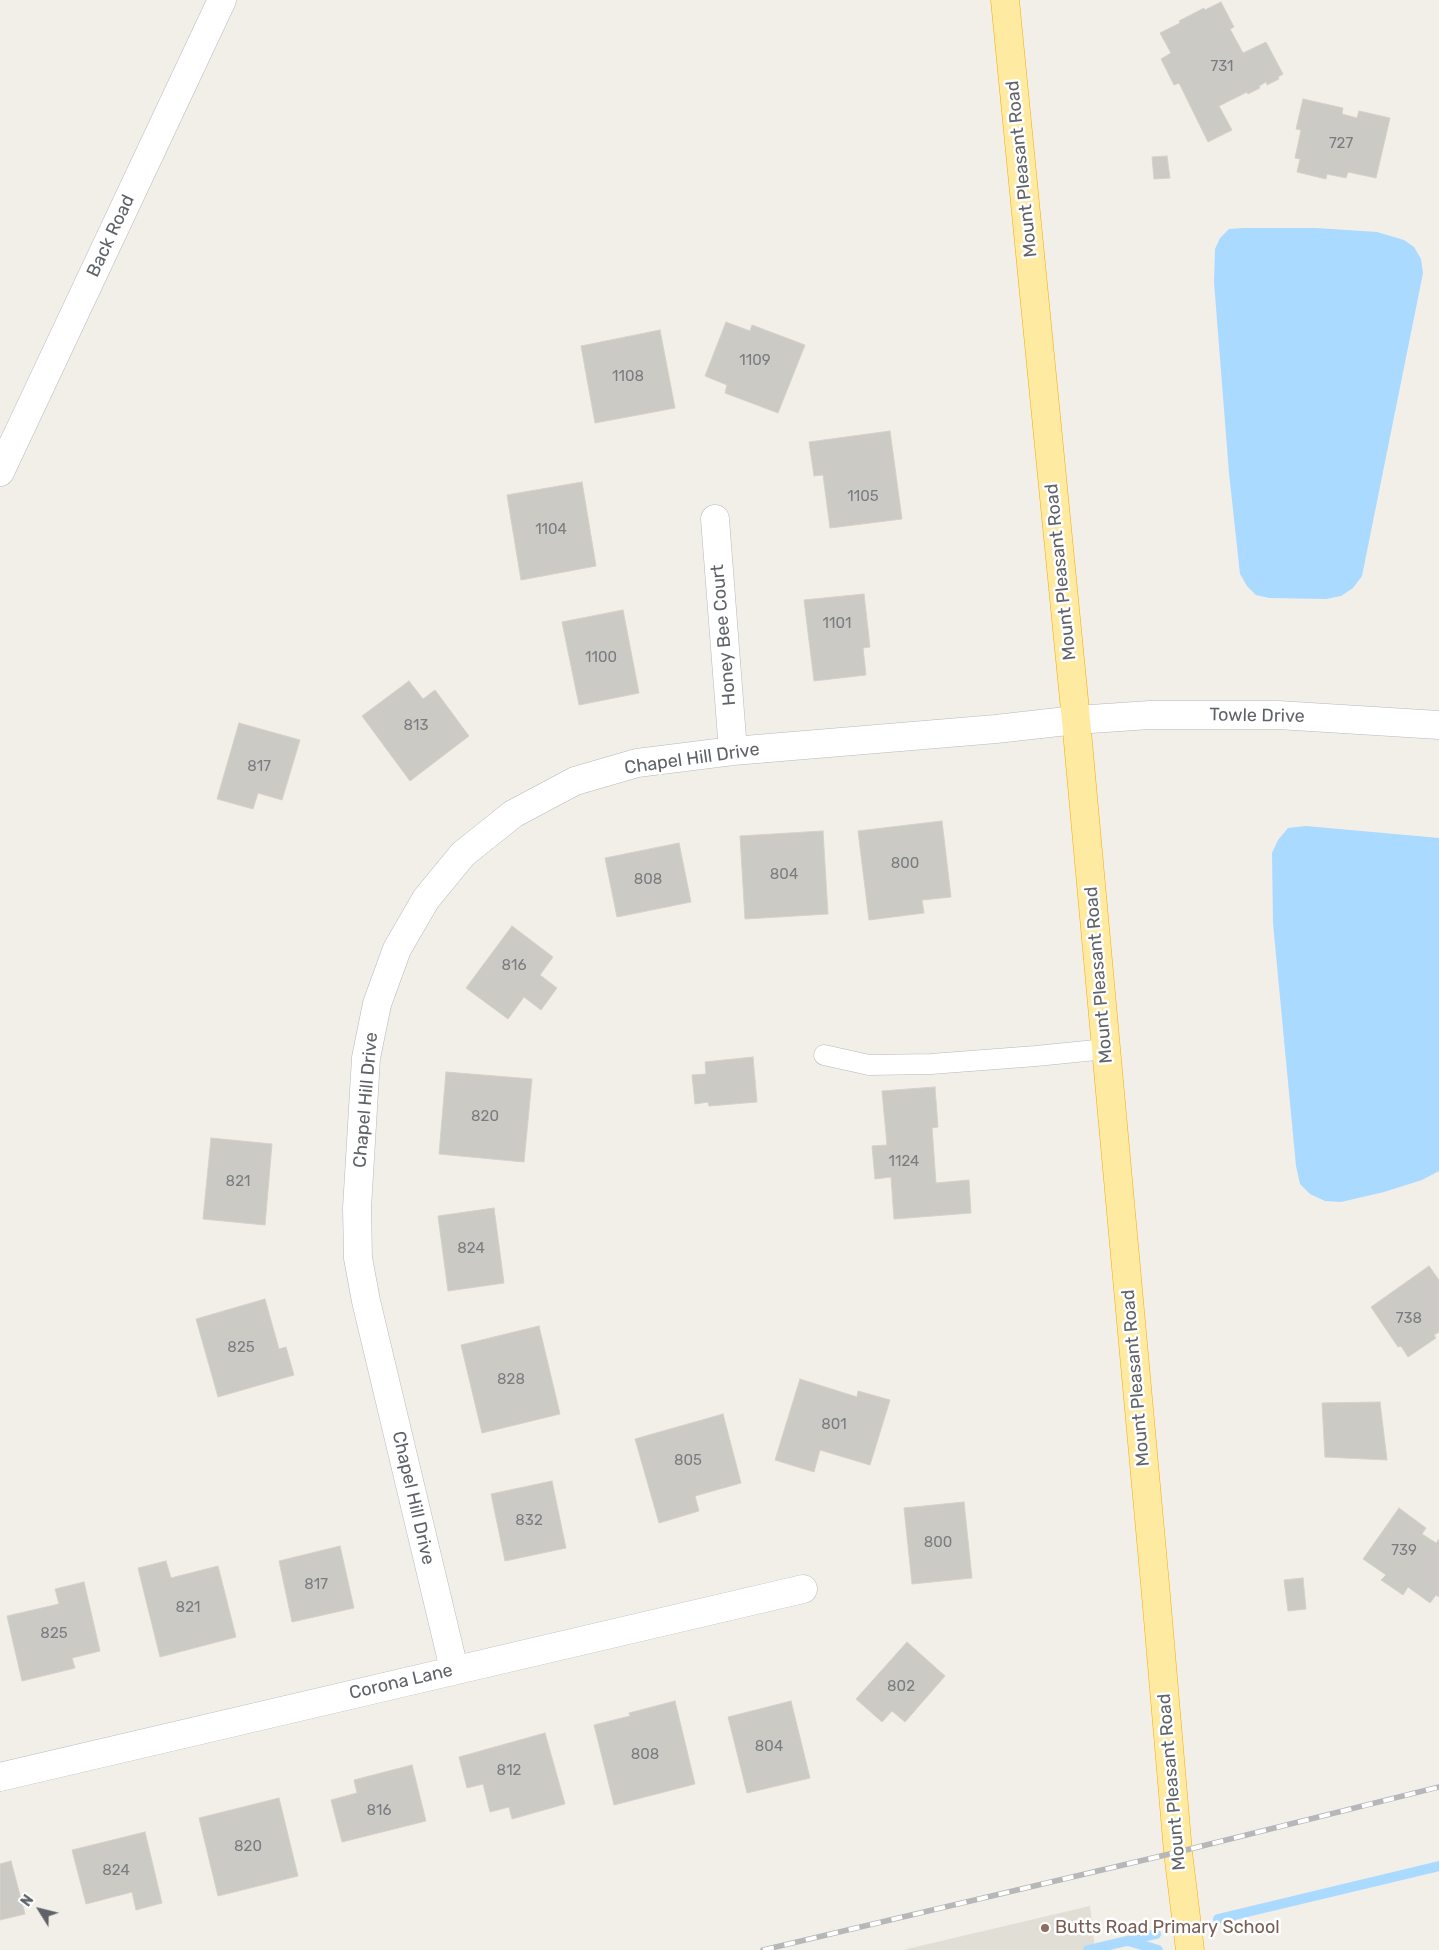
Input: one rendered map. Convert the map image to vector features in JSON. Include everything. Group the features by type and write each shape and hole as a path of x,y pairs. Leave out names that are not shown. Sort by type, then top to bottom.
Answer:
{"highway":[{"name":"Mount Pleasant Road","path":"1005,0 1076,720 1178,1852 1190,1950"}],"street":[{"name":"Back Road","path":"0,472 222,0"},
{"name":"Honey Bee Court","path":"715,519 733,751"},
{"name":"Towle Drive","path":"1076,720 1150,715 1278,715 1439,726"},
{"name":"Chapel Hill Drive","path":"454,1670 368,1311 358,1258 357,1208 366,1058 376,1004 397,949 426,898 463,854 513,814 575,781 637,763 733,751 996,729 1076,720"},
{"name":"Corona Lane","path":"0,1777 803,1589"}],"lane":[{"path":"824,1055 869,1065 931,1064 1106,1049"}],"shaded area":[{"name":"Butts Road Primary School","path":"1090,1906 1095,1950 903,1950"}],"water":[{"path":"1316,228 1377,232 1404,240 1414,247 1421,259 1423,273 1362,576 1353,588 1341,596 1326,599 1269,598 1256,595 1247,586 1240,574 1229,473 1214,282 1215,249 1220,238 1229,229"},
{"path":"1306,826 1439,838 1439,1171 1422,1180 1384,1192 1341,1202 1325,1201 1310,1194 1300,1184 1296,1166 1273,923 1272,853 1278,840 1288,828"}],"building":[{"path":"1221,2 1234,27 1230,29 1243,53 1266,42 1283,74 1278,77 1279,79 1267,85 1266,82 1259,86 1260,88 1248,94 1247,92 1219,106 1232,130 1208,142 1179,83 1174,85 1161,59 1171,53 1160,33 1204,8 1205,10"},
{"path":"1303,99 1343,108 1342,114 1357,118 1359,111 1390,118 1376,178 1348,172 1346,178 1327,174 1326,179 1297,172 1300,159 1295,158 1301,130 1296,129"},
{"path":"1167,156 1170,178 1154,179 1152,157"},
{"path":"726,322 750,331 752,325 805,345 778,413 725,393 727,385 705,376"},
{"path":"660,330 675,408 595,423 581,346"},
{"path":"890,431 902,519 830,528 823,475 814,476 809,442"},
{"path":"582,482 596,566 521,580 507,495"},
{"path":"864,594 870,647 863,648 866,675 814,681 804,600"},
{"path":"623,610 639,693 579,705 562,622"},
{"path":"409,681 423,699 435,690 469,736 410,781 362,716"},
{"path":"239,723 300,740 282,800 258,793 253,809 217,799"},
{"path":"942,821 951,897 922,900 924,913 869,920 858,831"},
{"path":"823,831 828,914 745,919 740,836"},
{"path":"679,843 691,902 617,917 605,858"},
{"path":"512,926 553,957 540,975 557,988 541,1010 524,997 508,1019 466,988"},
{"path":"753,1057 757,1102 709,1106 708,1102 695,1104 692,1075 706,1074 705,1062"},
{"path":"446,1072 532,1079 524,1162 439,1154"},
{"path":"935,1087 938,1127 932,1128 936,1183 969,1180 971,1213 894,1219 891,1177 875,1179 872,1146 887,1145 882,1091"},
{"path":"211,1138 272,1144 265,1225 203,1219"},
{"path":"494,1208 504,1283 448,1291 438,1216"},
{"path":"1429,1266 1439,1280 1439,1332 1434,1335 1436,1338 1408,1357 1401,1346 1398,1347 1371,1307"},
{"path":"265,1299 279,1349 286,1347 294,1375 218,1397 196,1319"},
{"path":"539,1326 560,1414 482,1433 461,1345"},
{"path":"800,1379 857,1397 858,1391 890,1400 870,1465 820,1450 814,1472 775,1460"},
{"path":"1380,1402 1387,1460 1325,1457 1322,1403"},
{"path":"723,1414 741,1483 695,1496 699,1511 659,1523 635,1439"},
{"path":"552,1481 566,1548 505,1561 491,1494"},
{"path":"964,1502 972,1578 912,1584 904,1508"},
{"path":"1399,1508 1426,1528 1422,1534 1436,1543 1439,1539 1439,1597 1436,1595 1430,1603 1408,1587 1403,1595 1381,1580 1386,1575 1363,1559"},
{"path":"340,1546 354,1608 292,1622 279,1561"},
{"path":"166,1561 171,1578 218,1566 236,1637 160,1657 138,1568"},
{"path":"1303,1578 1306,1609 1288,1611 1284,1580"},
{"path":"84,1582 100,1651 72,1658 75,1668 22,1681 7,1616 59,1604 55,1589"},
{"path":"907,1642 945,1676 905,1722 892,1711 882,1722 856,1699"},
{"path":"675,1701 695,1784 614,1805 594,1725 630,1716 629,1713"},
{"path":"791,1701 810,1778 747,1793 728,1717"},
{"path":"545,1733 565,1804 512,1819 509,1807 490,1812 483,1784 467,1788 459,1757"},
{"path":"412,1765 426,1821 342,1842 331,1800 357,1793 354,1780"},
{"path":"279,1798 298,1876 218,1896 199,1818"},
{"path":"145,1832 162,1903 136,1910 132,1892 86,1904 72,1850"},
{"path":"11,1861 25,1914 0,1920 0,1864"}],"waterway":[{"path":"1218,1919 1439,1866"},
{"path":"1088,1950 1156,1934"},
{"path":"1129,1941 1158,1950"}],"railway":[{"path":"763,1950 1178,1852 1439,1787"}],"place":[{"name":"Butts Road Primary School","path":"1045,1928"}]}
